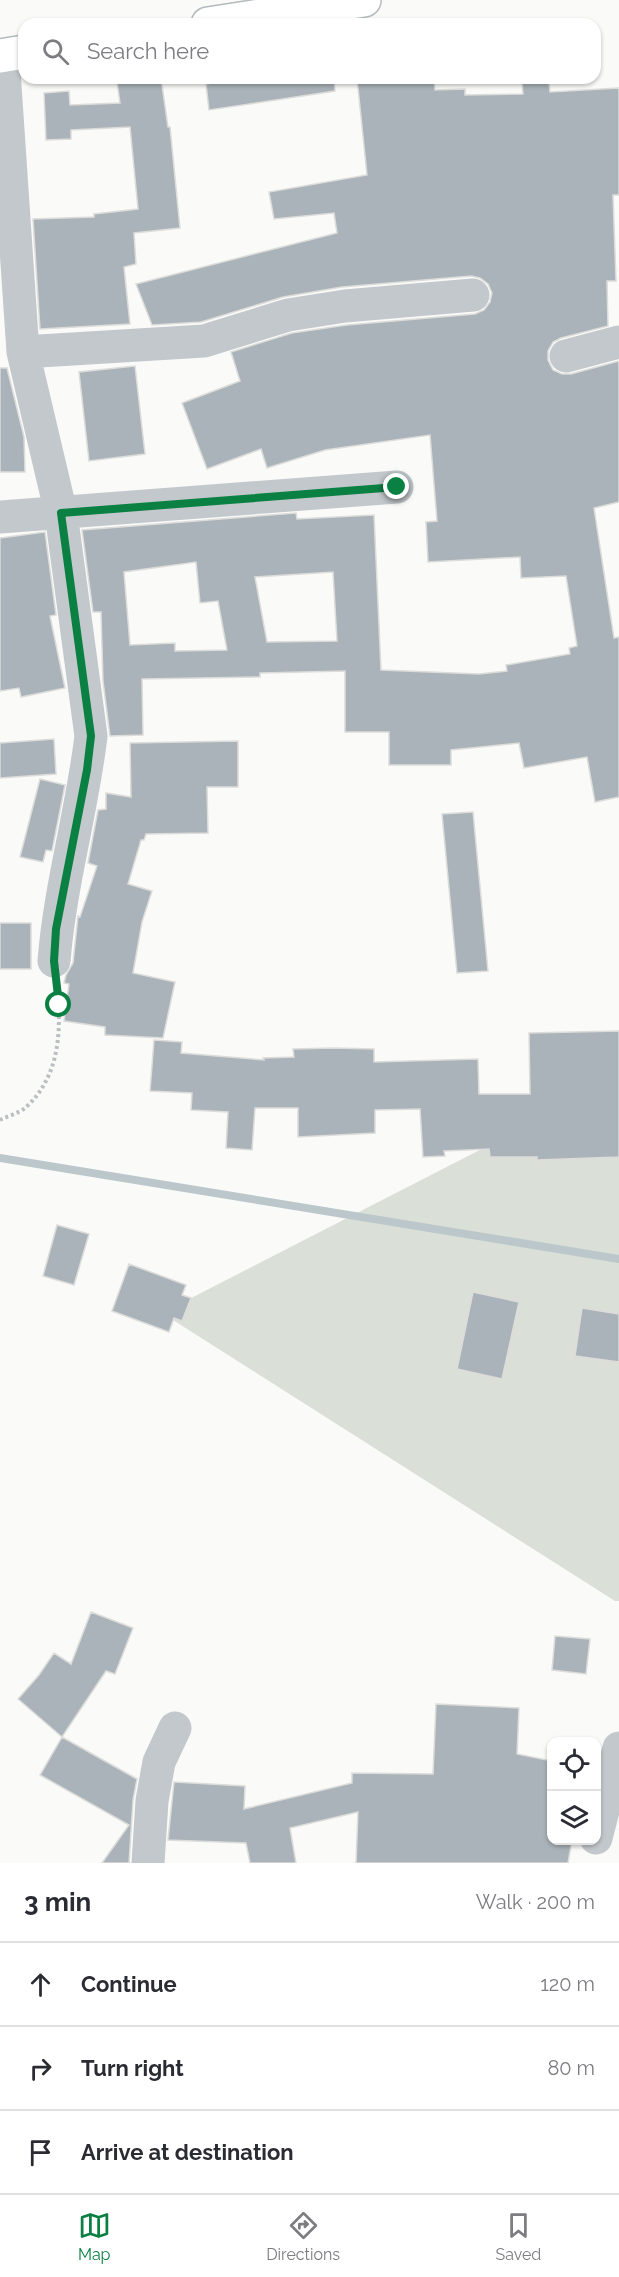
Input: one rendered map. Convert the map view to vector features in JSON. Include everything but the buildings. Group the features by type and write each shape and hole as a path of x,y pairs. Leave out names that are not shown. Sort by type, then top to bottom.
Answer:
{"main road":[{"path":"247,18 364,0"}],"street":[{"path":"9,55 23,352 61,513 91,736 87,770 56,929 54,961"},
{"path":"23,352 204,341 288,315 345,306 473,295"},
{"path":"566,356 619,342"},
{"path":"0,517 397,487"},
{"path":"148,1863 152,1801 159,1762 176,1728"},
{"path":"601,1819 619,1748"},
{"path":"590,1863 594,1845"}],"path":[{"path":"0,1120 24,1109 47,1080 57,1051 59,1005 54,961"}],"shaded area":[{"path":"511,1134 619,1140 619,1601 615,1601 162,1313"}],"waterway":[{"path":"0,1158 619,1259"}],"route":[{"path":"59,1005 54,961 56,929 87,770 91,736 61,513 397,487"}]}
